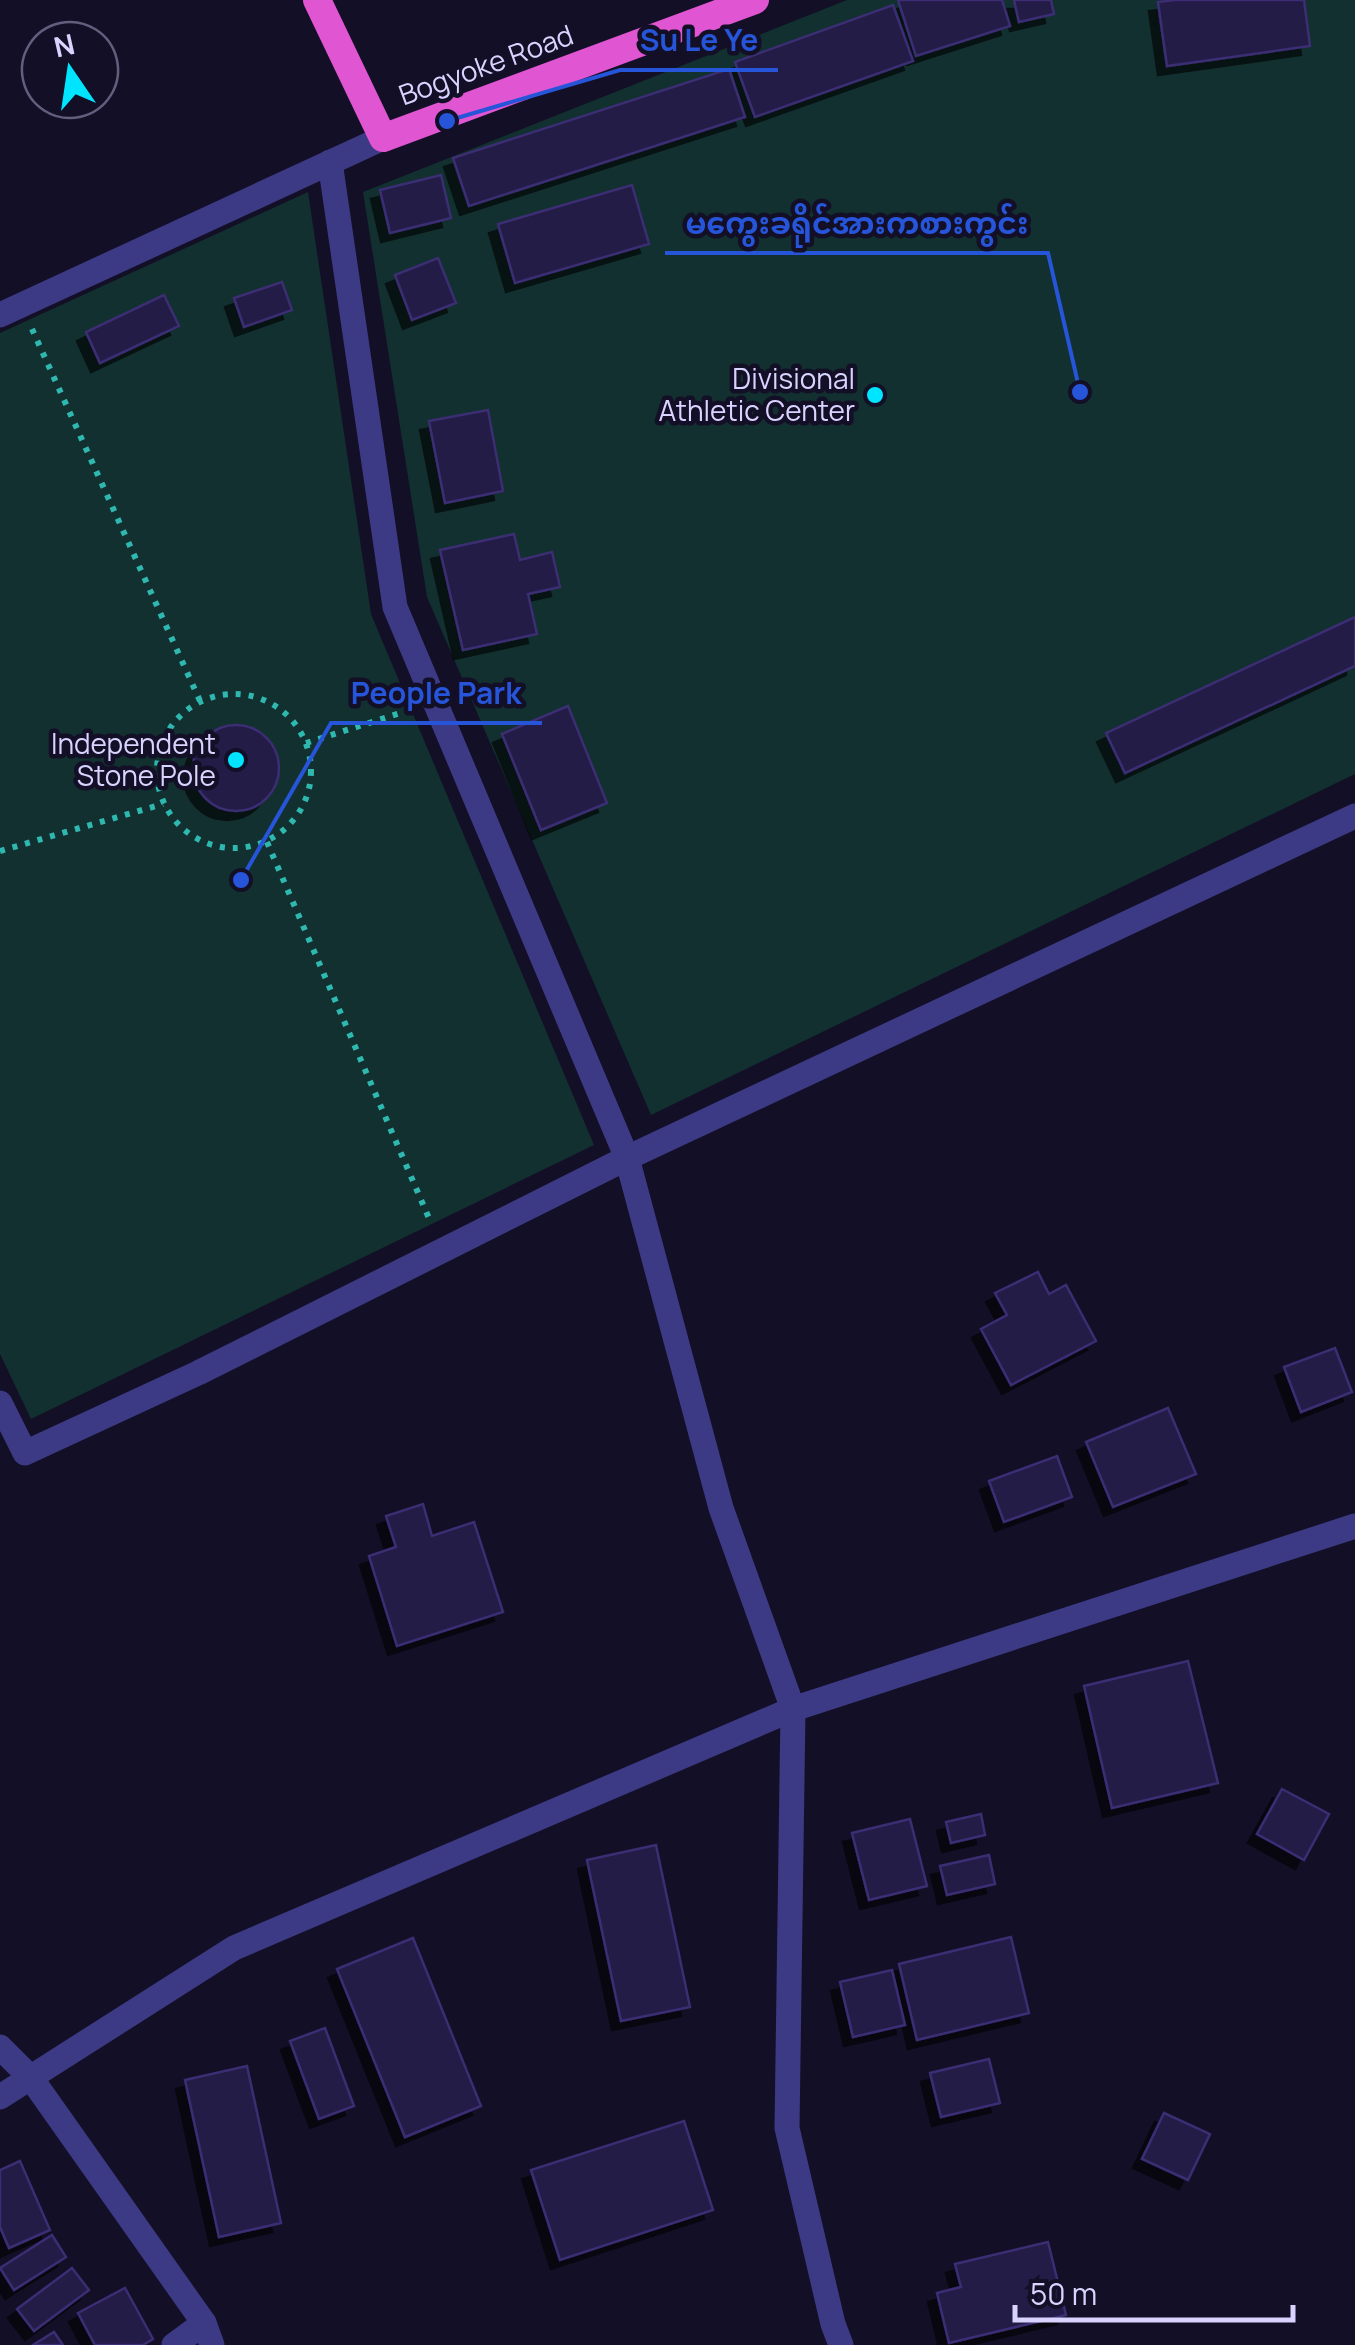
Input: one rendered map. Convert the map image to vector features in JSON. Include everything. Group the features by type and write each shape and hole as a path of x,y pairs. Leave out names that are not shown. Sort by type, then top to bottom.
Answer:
{"highway":[{"name":"Bogyoke Road","path":"318,0 383,138 755,0"}],"street":[{"path":"10,310 383,138"},
{"path":"330,162 395,607 627,1158 720,1508 793,1709 786,2128 840,2345"},
{"path":"0,1403 25,1453 198,1373 627,1158 1355,816"},
{"path":"0,2097 234,1948 793,1709 1355,1526"},
{"path":"0,2047 31,2078 208,2334 174,2345"}],"path":[{"path":"10,310 200,701"},
{"path":"230,694 260,698 286,714 306,743 312,768 307,798 292,824 267,842 237,849 207,844 181,829 163,804 156,775 160,745 176,719 200,701 230,694"},
{"path":"306,743 436,702"},
{"path":"0,852 163,804"},
{"path":"267,842 444,1252"}],"green space":[{"name":"Divisional Athletic Center","path":"847,0 1355,0 1355,774 651,1115 427,597 363,192"},
{"path":"308,192 371,614 594,1145 31,1419 0,1354 0,333"}],"building":[{"path":"898,0 1002,0 1010,26 916,56"},
{"path":"1014,0 1051,0 1054,14 1019,22"},
{"path":"1304,0 1310,46 1167,66 1158,2"},
{"path":"893,5 913,61 755,117 735,62"},
{"path":"729,69 745,117 469,206 453,158"},
{"path":"441,175 451,218 390,233 380,190"},
{"path":"632,185 649,244 515,283 498,224"},
{"path":"438,258 456,303 412,320 395,275"},
{"path":"282,282 292,310 244,327 234,298"},
{"path":"164,295 179,326 100,363 86,332"},
{"path":"488,410 503,491 445,503 429,421"},
{"path":"514,534 520,560 552,552 560,587 528,594 537,634 463,650 440,550"},
{"path":"1355,617 1355,666 1125,773 1106,733"},
{"path":"568,706 607,803 541,830 502,734"},
{"name":"Independent Stone Pole","path":"236,725 260,732 272,744 279,768 272,792 260,804 236,811 212,804 200,792 193,768 200,744 212,732"},
{"path":"1038,1272 1049,1294 1066,1285 1096,1341 1011,1385 981,1329 1007,1315 995,1293"},
{"path":"1335,1348 1352,1392 1301,1412 1284,1367"},
{"path":"1168,1408 1196,1474 1113,1507 1086,1442"},
{"path":"1057,1456 1072,1497 1004,1522 989,1481"},
{"path":"423,1504 432,1536 474,1522 503,1612 397,1646 369,1556 396,1547 386,1516"},
{"path":"1188,1661 1218,1783 1112,1808 1084,1686"},
{"path":"1282,1789 1329,1814 1304,1860 1257,1834"},
{"path":"981,1814 985,1835 951,1843 946,1822"},
{"path":"910,1819 927,1886 869,1900 852,1833"},
{"path":"656,1845 690,2007 621,2021 587,1860"},
{"path":"989,1855 995,1884 947,1895 940,1866"},
{"path":"1011,1937 1029,2013 917,2040 899,1964"},
{"path":"413,1938 481,2106 405,2137 337,1969"},
{"path":"892,1970 905,2025 853,2037 840,1982"},
{"path":"325,2028 354,2106 319,2119 290,2041"},
{"path":"989,2059 1000,2103 941,2117 930,2073"},
{"path":"247,2066 281,2223 219,2237 185,2080"},
{"path":"1164,2113 1210,2134 1188,2180 1142,2159"},
{"path":"684,2121 713,2210 560,2260 531,2170"},
{"path":"20,2161 50,2230 9,2248 0,2227 0,2170"},
{"path":"52,2235 66,2257 14,2290 0,2268"},
{"path":"1048,2242 1066,2315 949,2343 937,2293 961,2287 955,2264"},
{"path":"72,2268 89,2290 34,2331 17,2309"},
{"path":"125,2288 153,2339 143,2345 95,2345 78,2313"},
{"path":"54,2332 63,2345 33,2345"}],"place":[{"name":"Su Le Ye","path":"447,121"},
{"name":"မကွေးခရိုင်အားကစားကွင်း","path":"1080,392"},
{"name":"Divisional Athletic Center","path":"875,395"},
{"name":"Independent Stone Pole","path":"236,760"},
{"name":"People Park","path":"241,880"}]}
